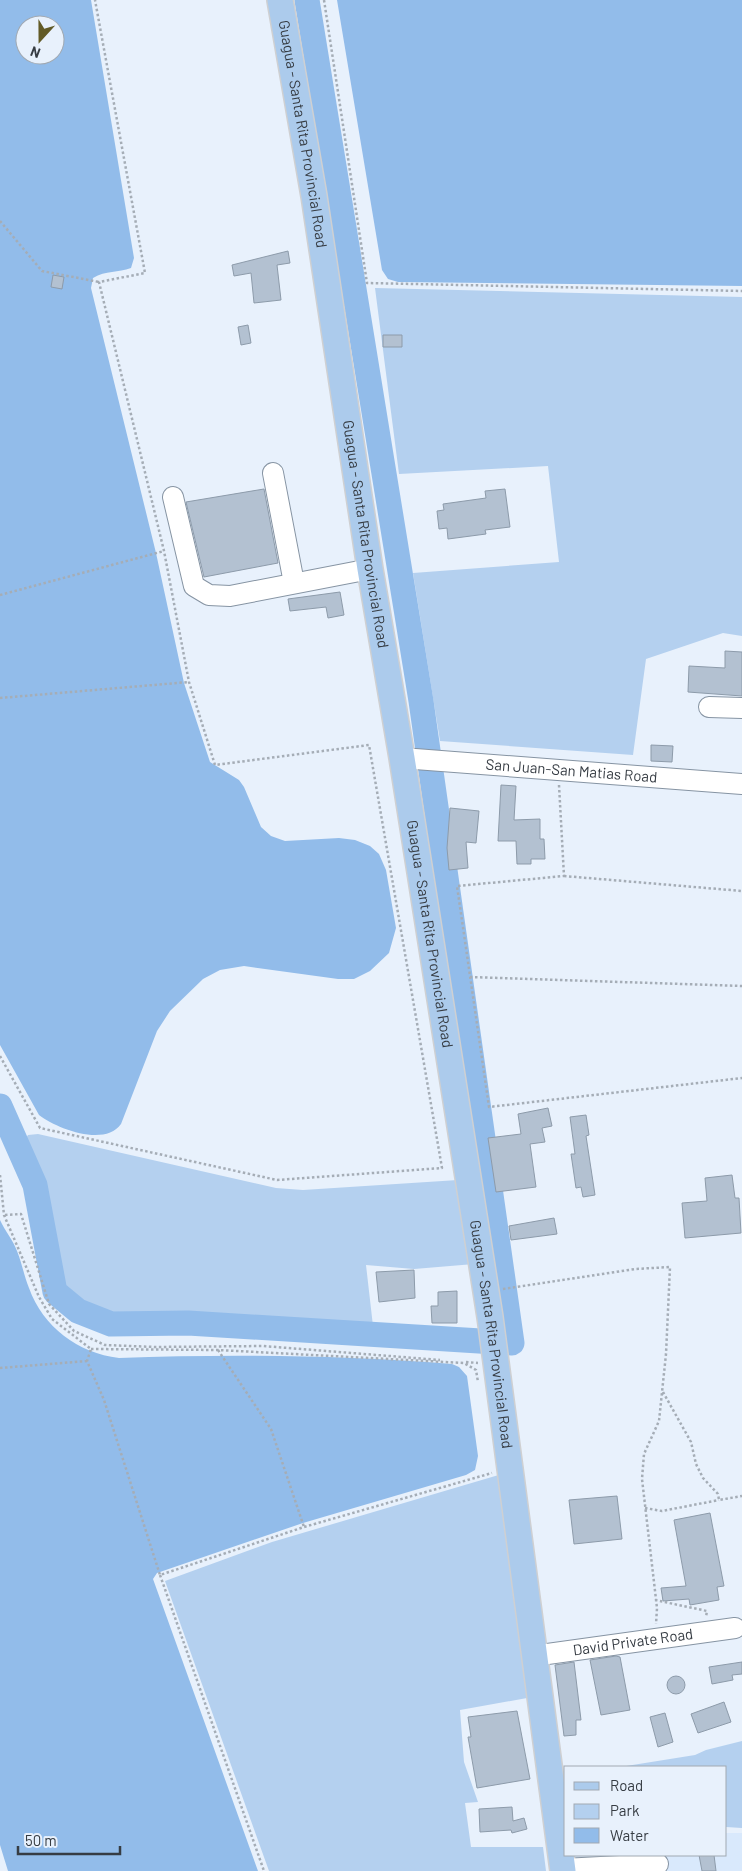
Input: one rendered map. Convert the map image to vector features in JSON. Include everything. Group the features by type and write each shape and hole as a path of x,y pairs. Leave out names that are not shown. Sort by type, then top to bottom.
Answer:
{"main road":[{"name":"Guagua - Santa Rita Provincial Road","path":"280,0 314,196 370,569 410,759 496,1357 533,1656 563,1870"}],"street":[{"path":"273,473 294,583"},
{"path":"173,497 194,586 209,595 230,596 370,569"},
{"path":"709,707 742,708"},
{"name":"San Juan-San Matias Road","path":"410,759 742,784"},
{"name":"David Private Road","path":"533,1656 735,1628"},
{"path":"563,1870 658,1864"}],"path":[{"path":"324,0 367,283 742,290"},
{"path":"0,221 42,271 99,282"},
{"path":"0,595 164,551"},
{"path":"0,698 189,682"},
{"path":"564,876 559,785 568,786"},
{"path":"742,891 564,876 457,886 489,1106 742,1078"},
{"path":"470,977 742,986"},
{"path":"0,1056 40,1128 277,1180 442,1168"},
{"path":"0,1175 4,1215 39,1297 52,1320 91,1349 218,1350 464,1363 476,1370 479,1389"},
{"path":"4,1215 21,1214 49,1304 74,1331 105,1345 155,1347 263,1346 496,1357"},
{"path":"486,1292 635,1269 670,1267 666,1354 659,1421 644,1454 642,1479 656,1625 661,1629"},
{"path":"91,1349 87,1361 101,1391 160,1575 264,1871"},
{"path":"218,1350 271,1429 304,1527"},
{"path":"0,1368 87,1361"},
{"path":"663,1390 691,1442 696,1464 703,1478 718,1494 719,1500"},
{"path":"160,1575 304,1527 491,1474 494,1467"},
{"path":"645,1508 662,1511 742,1496"},
{"path":"655,1600 707,1611 706,1620"}],"shaded area":[{"path":"727,1833 742,1833 742,1871 570,1871 568,1856 727,1856"}],"green space":[{"path":"375,288 742,297 742,636 723,633 646,659 633,755 440,741 413,573 559,562 548,466 399,474"},
{"path":"38,1134 276,1188 303,1190 458,1180 474,1264 414,1269 366,1265 373,1326 215,1320 115,1319 81,1306 59,1288 38,1179 24,1141 28,1135"},
{"path":"502,1474 527,1698 460,1710 464,1762 478,1802 465,1803 471,1847 543,1847 546,1871 269,1871 165,1581 272,1542"},
{"path":"742,1741 742,1828 727,1827 727,1766 626,1766 695,1755 706,1750"}],"water":[{"path":"0,0 91,0 134,258 131,268 93,278 91,288 156,553 184,683 210,762 239,780 244,787 261,827 271,836 285,841 339,838 355,840 370,846 379,854 386,870 396,928 389,953 370,971 354,979 338,979 244,966 220,970 203,979 170,1011 157,1031 121,1124 114,1131 93,1135 81,1133 57,1126 39,1115 0,1045"},
{"path":"337,0 742,0 742,286 398,282 388,279 382,270"},
{"path":"0,1220 15,1247 29,1288 43,1315 64,1336 76,1344 104,1355 119,1358 285,1356 410,1361 452,1364 459,1367 467,1376 478,1456 475,1470 466,1475 303,1523 157,1573 153,1579 258,1871 8,1871 0,1845"}],"building":[{"path":"288,251 290,263 277,265 281,300 254,303 251,273 234,276 232,265"},
{"path":"53,275 64,277 62,289 51,287"},
{"path":"248,325 251,343 241,345 238,327"},
{"path":"383,335 402,335 402,347 383,347"},
{"path":"264,489 278,563 204,577 186,502"},
{"path":"505,489 510,527 485,530 486,534 448,539 447,528 439,529 437,511 444,510 443,504 486,498 485,491"},
{"path":"340,592 344,615 328,618 326,607 290,611 288,599"},
{"path":"725,651 742,652 742,696 688,692 689,666 725,668"},
{"path":"651,745 673,746 672,762 651,761"},
{"path":"501,785 516,786 514,820 540,819 540,839 544,839 545,859 531,859 531,864 517,864 516,841 498,841"},
{"path":"450,808 479,811 476,843 466,842 468,868 449,870 447,848"},
{"path":"548,1108 552,1126 542,1128 545,1142 530,1144 536,1187 496,1192 488,1138 521,1134 518,1114"},
{"path":"586,1115 589,1135 586,1136 595,1195 583,1197 581,1187 576,1188 571,1154 575,1154 570,1117"},
{"path":"732,1175 735,1198 739,1198 741,1233 685,1238 682,1203 707,1201 705,1178"},
{"path":"554,1218 557,1234 511,1240 509,1226"},
{"path":"414,1270 415,1298 379,1302 376,1272"},
{"path":"457,1291 457,1323 432,1323 431,1306 438,1306 438,1292"},
{"path":"617,1496 622,1539 574,1544 569,1500"},
{"path":"710,1513 724,1586 717,1587 719,1600 690,1605 689,1599 663,1601 661,1588 686,1586 674,1520"},
{"path":"620,1657 630,1710 601,1715 590,1660"},
{"path":"574,1662 581,1720 576,1720 576,1735 564,1736 555,1665"},
{"path":"742,1662 742,1674 732,1675 733,1680 712,1684 709,1667"},
{"path":"676,1676 682,1679 685,1685 682,1691 676,1694 670,1691 667,1685 670,1679"},
{"path":"724,1702 731,1722 698,1733 691,1714"},
{"path":"517,1711 530,1779 477,1788 468,1737 471,1737 468,1717"},
{"path":"665,1713 673,1742 658,1747 650,1717"},
{"path":"512,1807 513,1821 524,1818 527,1829 512,1833 511,1830 480,1832 479,1809"},
{"path":"699,1856 714,1856 716,1871 702,1871"}],"waterway":[{"path":"0,1106 35,1185 55,1292 78,1311 111,1324 188,1323 512,1343 421,701 307,0"}]}
